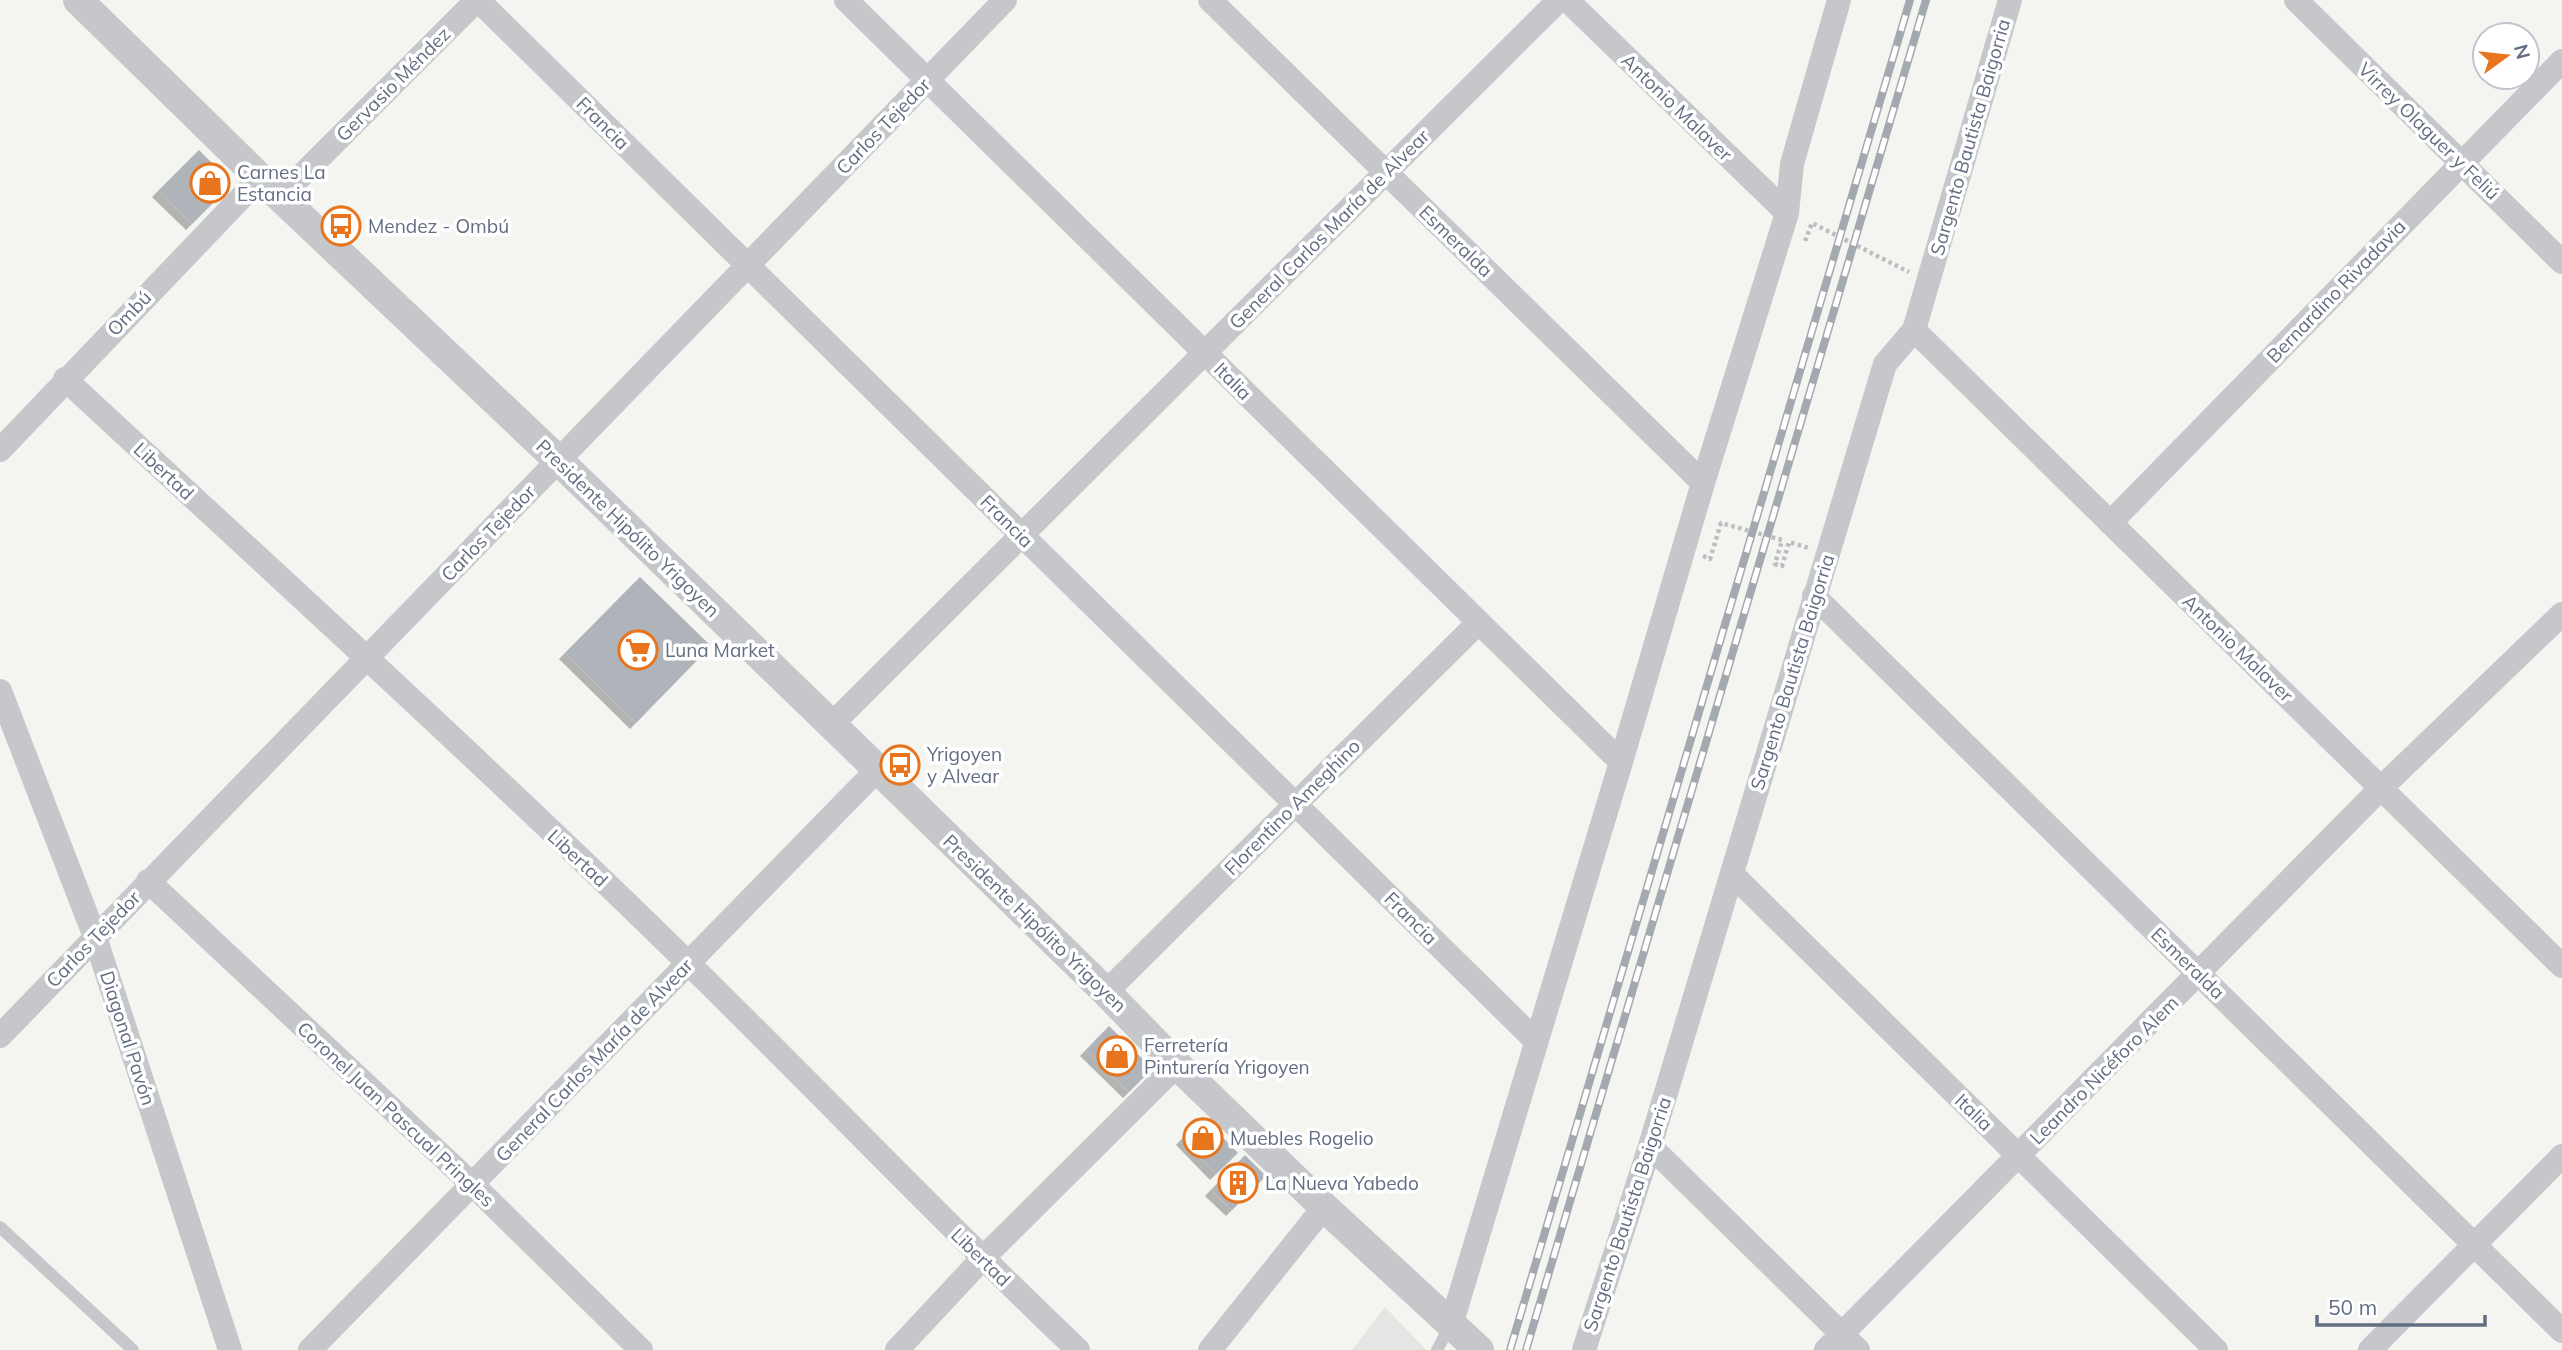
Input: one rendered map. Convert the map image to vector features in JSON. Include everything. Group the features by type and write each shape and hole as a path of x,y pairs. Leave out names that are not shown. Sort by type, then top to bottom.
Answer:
{"street":[{"name":"Presidente Hipólito Yrigoyen","path":"78,0 270,187 559,461 1106,992 1177,1065 1324,1207 1444,1337 1479,1350"},
{"name":"Gervasio Méndez","path":"270,187 478,0"},
{"name":"Francia","path":"478,0 1536,1041"},
{"name":"Italia","path":"846,0 1621,762"},
{"name":"Carlos Tejedor","path":"0,1036 1005,0"},
{"name":"Esmeralda","path":"1210,0 1703,483"},
{"name":"General Carlos María de Alvear","path":"831,724 1559,0"},
{"name":"Antonio Malaver","path":"1567,0 1787,214"},
{"path":"1444,1337 1787,214 1792,164 1839,0"},
{"name":"Sargento Bautista Baigorria","path":"1584,1350 1650,1146 1885,364 1914,330 2010,0"},
{"name":"Virrey Olaguer y Feliú","path":"2296,0 2562,262"},
{"name":"Bernardino Rivadavia","path":"2110,523 2562,61"},
{"name":"Ombú","path":"0,450 65,379 270,187"},
{"name":"Antonio Malaver","path":"1914,330 2562,966"},
{"name":"Libertad","path":"65,379 366,658 688,963 982,1259 1078,1350"},
{"name":"Esmeralda","path":"1814,596 2562,1331"},
{"name":"Leandro Nicéforo Alem","path":"1842,1345 2019,1156 2381,788 2562,614"},
{"name":"Florentino Ameghino","path":"1106,992 1478,623"},
{"name":"Diagonal Pavón","path":"0,691 95,937 230,1350"},
{"name":"General Carlos María de Alvear","path":"310,1350 877,770"},
{"name":"Italia","path":"1732,874 2216,1350"},
{"name":"Coronel Juan Pascual Pringles","path":"148,881 473,1185 641,1350"},
{"path":"897,1350 982,1259 1177,1065"},
{"path":"1650,1146 1842,1345"},
{"path":"2370,1350 2476,1246 2562,1156"},
{"path":"1210,1350 1324,1207"}],"lane":[{"path":"0,1227 133,1350"}],"path":[{"path":"1777,244 1798,255 1812,223 1928,282"},
{"path":"1706,545 1703,557 1710,559 1721,523 1782,540 1775,564 1782,566 1789,542 1827,553"}],"shaded area":[{"path":"1385,1307 1426,1350 1352,1350"}],"building":[{"path":"199,150 220,171 226,183 221,195 192,224 158,191"},
{"name":"Luna Market","path":"640,577 711,646 636,723 565,653"},
{"name":"Ferretería Pinturería Yrigoyen","path":"1109,1026 1147,1063 1146,1075 1129,1092 1086,1050"},
{"path":"1203,1117 1238,1153 1216,1174 1182,1139"},
{"name":"La Nueva Yabedo","path":"1245,1155 1266,1176 1232,1210 1211,1190"}],"railway":[{"path":"1510,1350 1910,0"},
{"path":"1526,1350 1926,0"}],"place":[{"name":"Carnes La Estancia","path":"210,183"},
{"name":"Mendez - Ombú","path":"341,226"},
{"name":"Luna Market","path":"638,650"},
{"name":"Yrigoyen y Alvear","path":"900,765"},
{"name":"Ferretería Pinturería Yrigoyen","path":"1117,1056"},
{"name":"Muebles Rogelio","path":"1203,1138"},
{"name":"La Nueva Yabedo","path":"1238,1183"}]}
